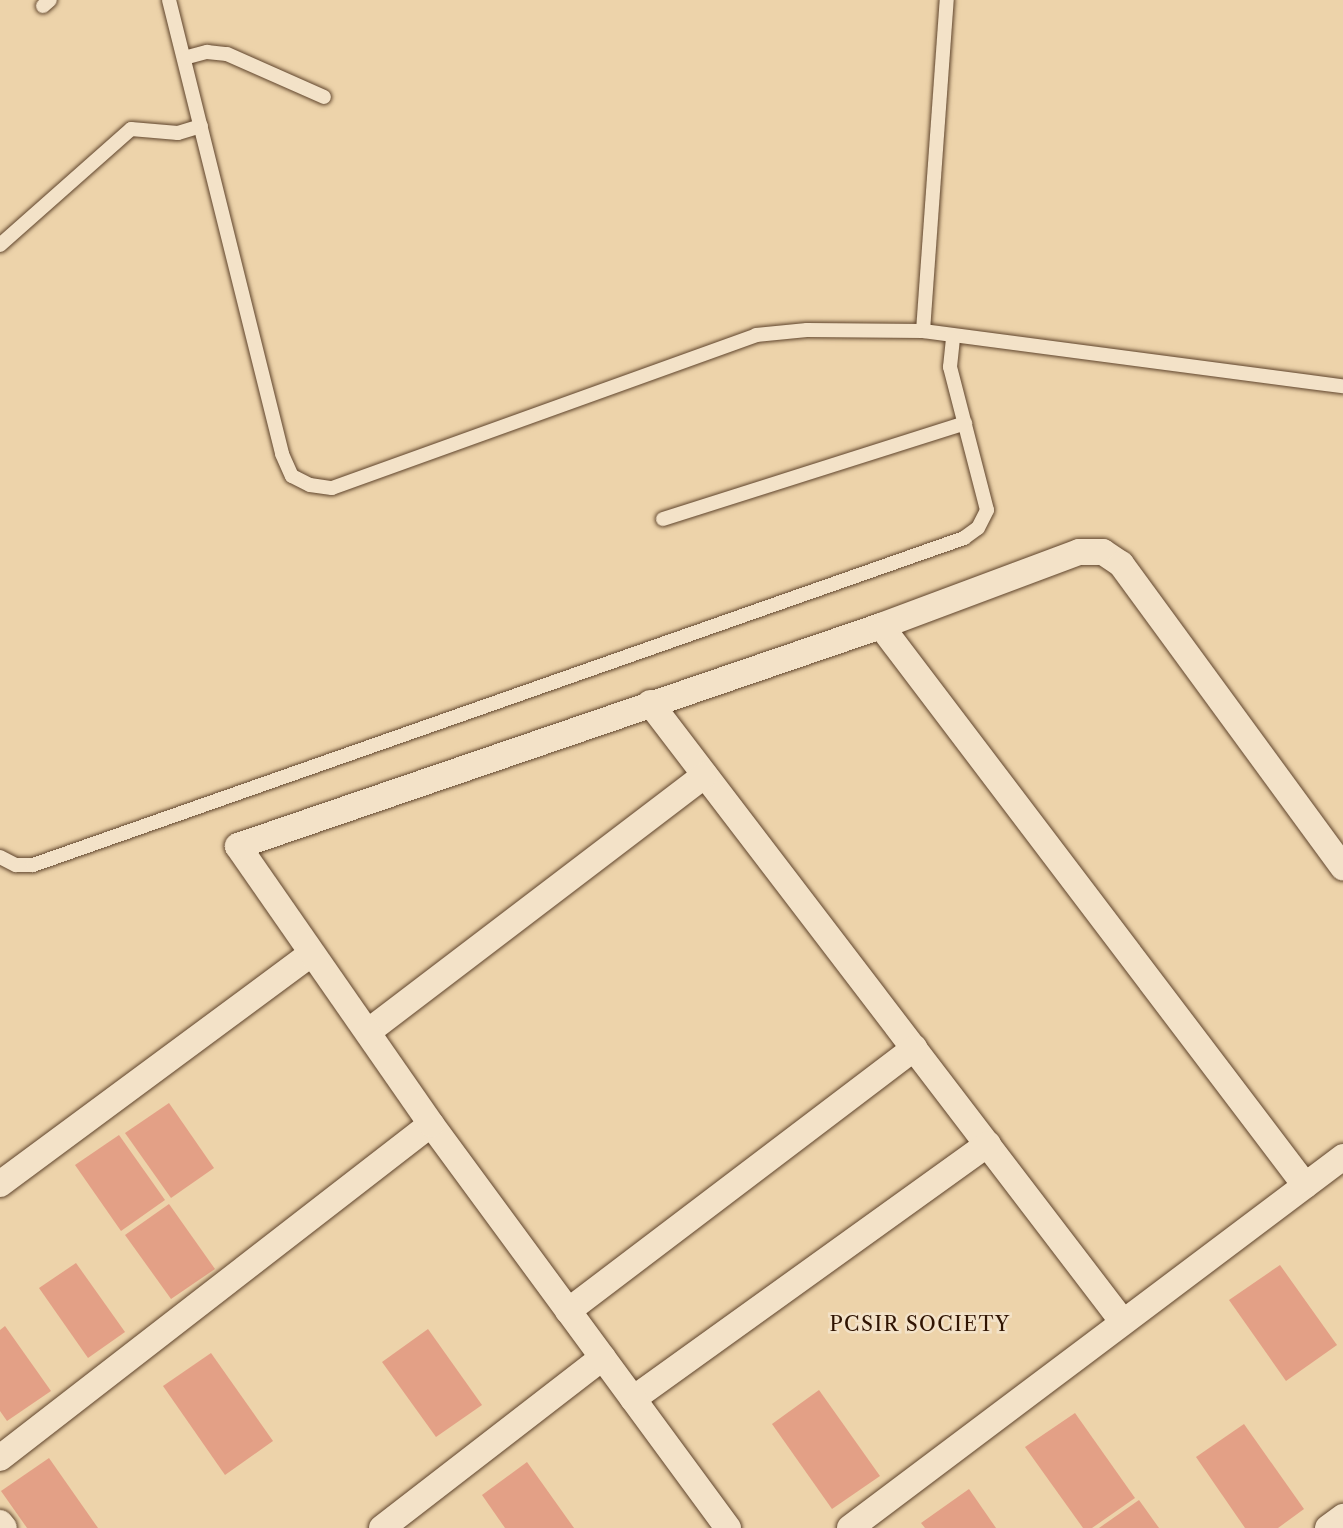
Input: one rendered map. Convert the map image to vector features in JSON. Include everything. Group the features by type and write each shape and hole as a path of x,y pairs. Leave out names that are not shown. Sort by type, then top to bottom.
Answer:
{"street":[{"path":"728,1528 431,1124 369,1031 311,954 238,846 650,703 881,626 1078,552 1102,552 1121,564 1343,867"},
{"path":"881,626 1305,1185"},
{"path":"650,703 1123,1322"},
{"path":"369,1031 705,775"},
{"path":"0,1184 311,954"},
{"path":"568,1311 915,1048"},
{"path":"0,1458 431,1124"},
{"path":"633,1399 988,1144"},
{"path":"850,1528 1343,1156"},
{"path":"382,1528 603,1357"},
{"path":"1328,1528 1343,1517"},
{"path":"0,1523 4,1528"}],"lane":[{"path":"169,0 282,454 292,476 310,485 332,488 756,335 807,330 923,331 1343,386"},
{"path":"923,331 947,0"},
{"path":"184,58 207,52 227,54 324,97"},
{"path":"0,245 131,129 178,133 201,126"},
{"path":"0,857 16,865 33,865 964,538 978,528 987,510 950,367 953,336"},
{"path":"663,519 965,423"}],"building":[{"path":"169,1103 214,1168 171,1198 125,1133"},
{"path":"119,1135 165,1200 121,1231 75,1165"},
{"path":"169,1204 215,1269 171,1299 125,1235"},
{"path":"76,1263 125,1332 88,1358 39,1288"},
{"path":"1280,1265 1337,1345 1286,1381 1229,1300"},
{"path":"5,1326 51,1391 7,1421 0,1411 0,1330"},
{"path":"428,1329 482,1405 436,1437 382,1362"},
{"path":"211,1353 273,1441 225,1475 163,1386"},
{"path":"819,1390 880,1476 832,1509 772,1424"},
{"path":"1075,1413 1135,1498 1092,1528 1083,1528 1025,1447"},
{"path":"1244,1424 1304,1509 1278,1528 1245,1528 1196,1457"},
{"path":"49,1458 98,1528 27,1528 1,1491"},
{"path":"527,1462 574,1528 505,1528 482,1495"},
{"path":"969,1489 996,1528 925,1528 921,1523"},
{"path":"1139,1500 1159,1528 1099,1528"}],"district":[{"name":"PCSIR SOCIETY","path":"920,1324"}]}
